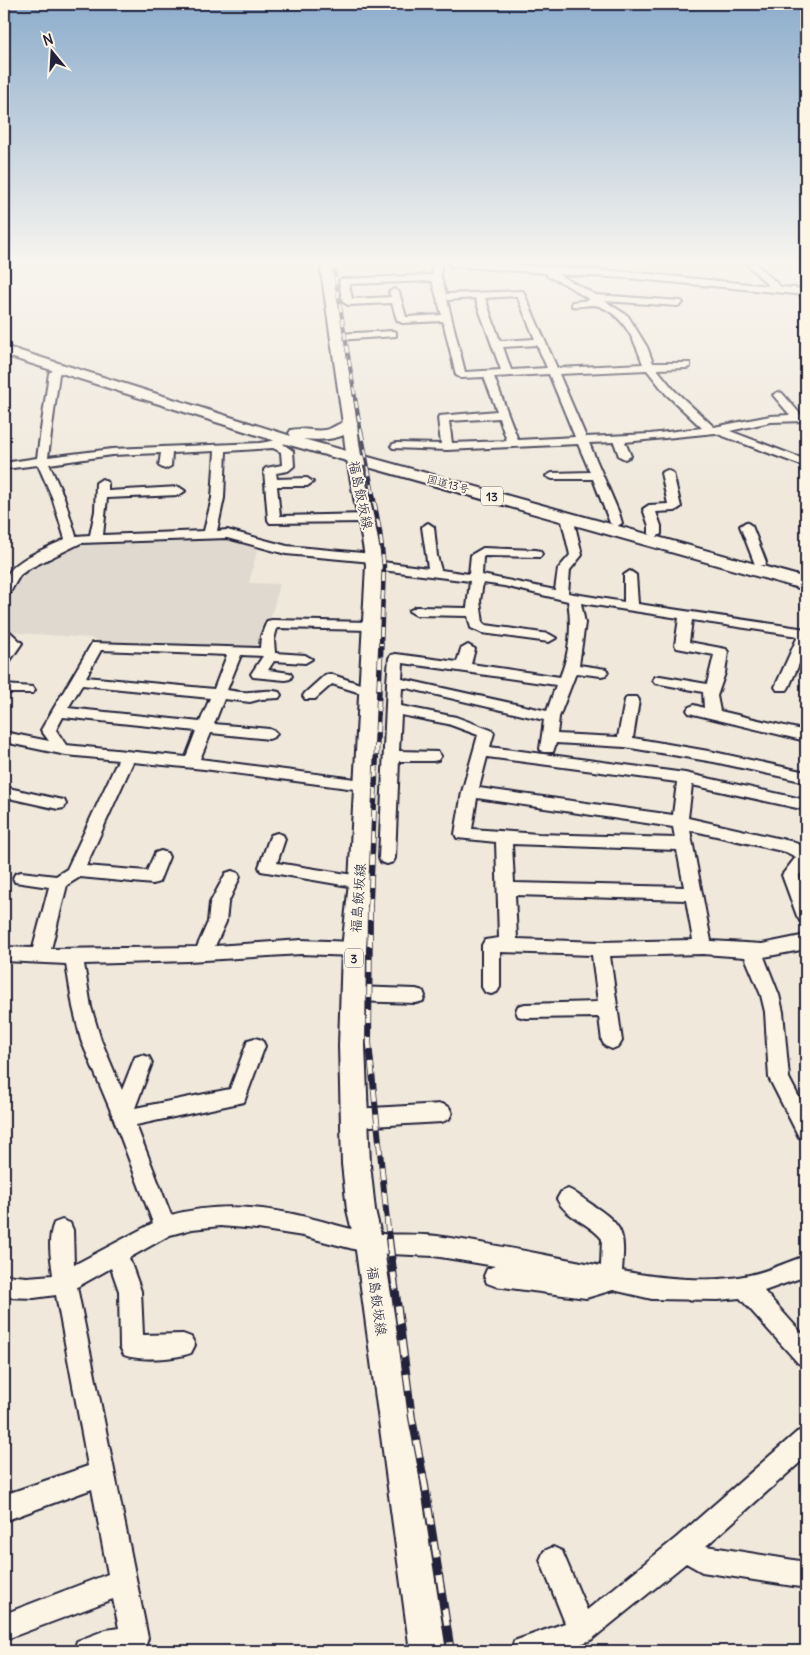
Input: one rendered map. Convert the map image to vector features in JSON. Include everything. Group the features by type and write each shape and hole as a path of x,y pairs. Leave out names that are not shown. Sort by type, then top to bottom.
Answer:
{"highway":[{"name":"国道13号","path":"4,350 178,404 280,442 321,449 354,461 616,523 806,575"},
{"name":"国道13号","path":"178,404 232,417 354,461 567,517 806,584"},
{"path":"232,417 314,436 338,432 350,424"}],"main road":[{"name":"福島飯坂線","path":"337,340 354,461 367,518 373,562 360,882 354,949 354,1118 356,1164 360,1210 369,1243 428,1651"}],"street":[{"path":"452,340 461,374 686,365"},
{"path":"495,340 507,372"},
{"path":"638,340 649,366 670,392 714,430 806,464"},
{"path":"496,344 541,342 598,475 616,523"},
{"path":"61,368 54,372 42,461 58,497 70,537 74,540"},
{"path":"488,373 514,444"},
{"path":"778,395 802,418"},
{"path":"447,447 443,418 503,414"},
{"path":"397,446 447,447 618,438 714,430 770,419 802,418"},
{"path":"618,438 625,456"},
{"path":"4,466 112,452 221,448 280,442 287,451 288,466 284,469 270,470 274,520 367,518"},
{"path":"764,448 789,443"},
{"path":"210,534 218,498 221,448"},
{"path":"165,466 167,450"},
{"path":"655,534 656,526 649,509 675,507 668,473"},
{"path":"552,476 598,475"},
{"path":"271,484 307,482"},
{"path":"96,538 102,489 178,491"},
{"path":"546,759 552,717 568,675 578,623 568,597 564,569 576,555 567,517"},
{"path":"746,526 760,562"},
{"path":"428,527 431,556 436,574"},
{"path":"4,591 15,573 26,565 74,540 227,534 286,550 373,562 436,574 504,582 568,597 631,608 737,621 806,633 782,687"},
{"path":"536,554 483,552 477,555 473,602 476,625 482,629 549,638"},
{"path":"630,575 631,608"},
{"path":"416,611 475,612"},
{"path":"686,616 682,645 721,652 718,675 711,689 708,701 714,715"},
{"path":"285,676 258,674 269,654 268,633 272,624 371,626"},
{"path":"4,634 15,643 4,659"},
{"path":"58,748 58,743 48,730 97,646 236,651 305,659"},
{"path":"463,668 468,649"},
{"path":"191,763 217,694 236,651"},
{"path":"386,858 396,658 463,668 568,675 601,672"},
{"path":"310,696 330,678 367,691"},
{"path":"77,680 250,698 260,694 274,695"},
{"path":"660,680 711,689"},
{"path":"394,683 407,684 552,717"},
{"path":"4,689 28,690"},
{"path":"626,742 632,700"},
{"path":"394,709 452,720 486,732 470,792 463,834 504,838 684,844"},
{"path":"694,710 806,736"},
{"path":"58,712 269,734"},
{"path":"4,737 58,748 363,785"},
{"path":"549,738 626,742 714,757 806,777"},
{"path":"481,750 685,778 806,805"},
{"path":"21,878 59,882 75,871 128,756"},
{"path":"391,756 433,756"},
{"path":"685,778 680,822 703,947"},
{"path":"4,792 58,804"},
{"path":"470,792 680,822 806,852 790,875 806,916"},
{"path":"504,838 508,945"},
{"path":"277,839 267,867 360,882"},
{"path":"75,871 153,878 161,857"},
{"path":"203,953 217,922 219,903 232,877"},
{"path":"40,957 59,882"},
{"path":"506,889 693,894"},
{"path":"491,987 491,945 600,949 703,947 762,951 806,942"},
{"path":"4,954 74,957 203,953 301,947 354,949"},
{"path":"600,949 612,1042"},
{"path":"752,951 770,996 774,1012 779,1078 806,1131"},
{"path":"74,957 82,1007 91,1040 164,1227"},
{"path":"353,994 416,996"},
{"path":"524,1011 608,1009"},
{"path":"123,1118 237,1096 256,1046"},
{"path":"123,1118 142,1063"},
{"path":"354,1118 442,1113"},
{"path":"568,1199 575,1207 607,1227 613,1238 610,1280"},
{"path":"4,1286 24,1288 54,1286 65,1282 164,1227 207,1216 258,1219 303,1226 369,1243 434,1246 519,1259 652,1288 718,1290 745,1287 806,1266"},
{"path":"62,1230 60,1244 65,1282 122,1582 135,1638 106,1644 87,1651"},
{"path":"117,1254 130,1291 132,1347 183,1345"},
{"path":"495,1276 586,1286 610,1280"},
{"path":"745,1287 806,1355"},
{"path":"524,1651 582,1631 685,1547 806,1441"},
{"path":"4,1508 102,1473"},
{"path":"685,1547 702,1559 806,1575"},
{"path":"553,1560 582,1631"},
{"path":"4,1627 122,1582"}],"shaded area":[{"path":"228,537 258,546 249,583 280,584 261,650 101,643 90,638 20,633 12,631 4,624 4,603 21,573 73,544 80,542"}],"railway":[{"path":"346,340 361,433"},
{"path":"361,431 380,532 384,566 381,644"},
{"path":"370,909 381,643"},
{"path":"370,907 369,1043 389,1240"},
{"path":"389,1239 412,1418 425,1485 451,1651"}]}
